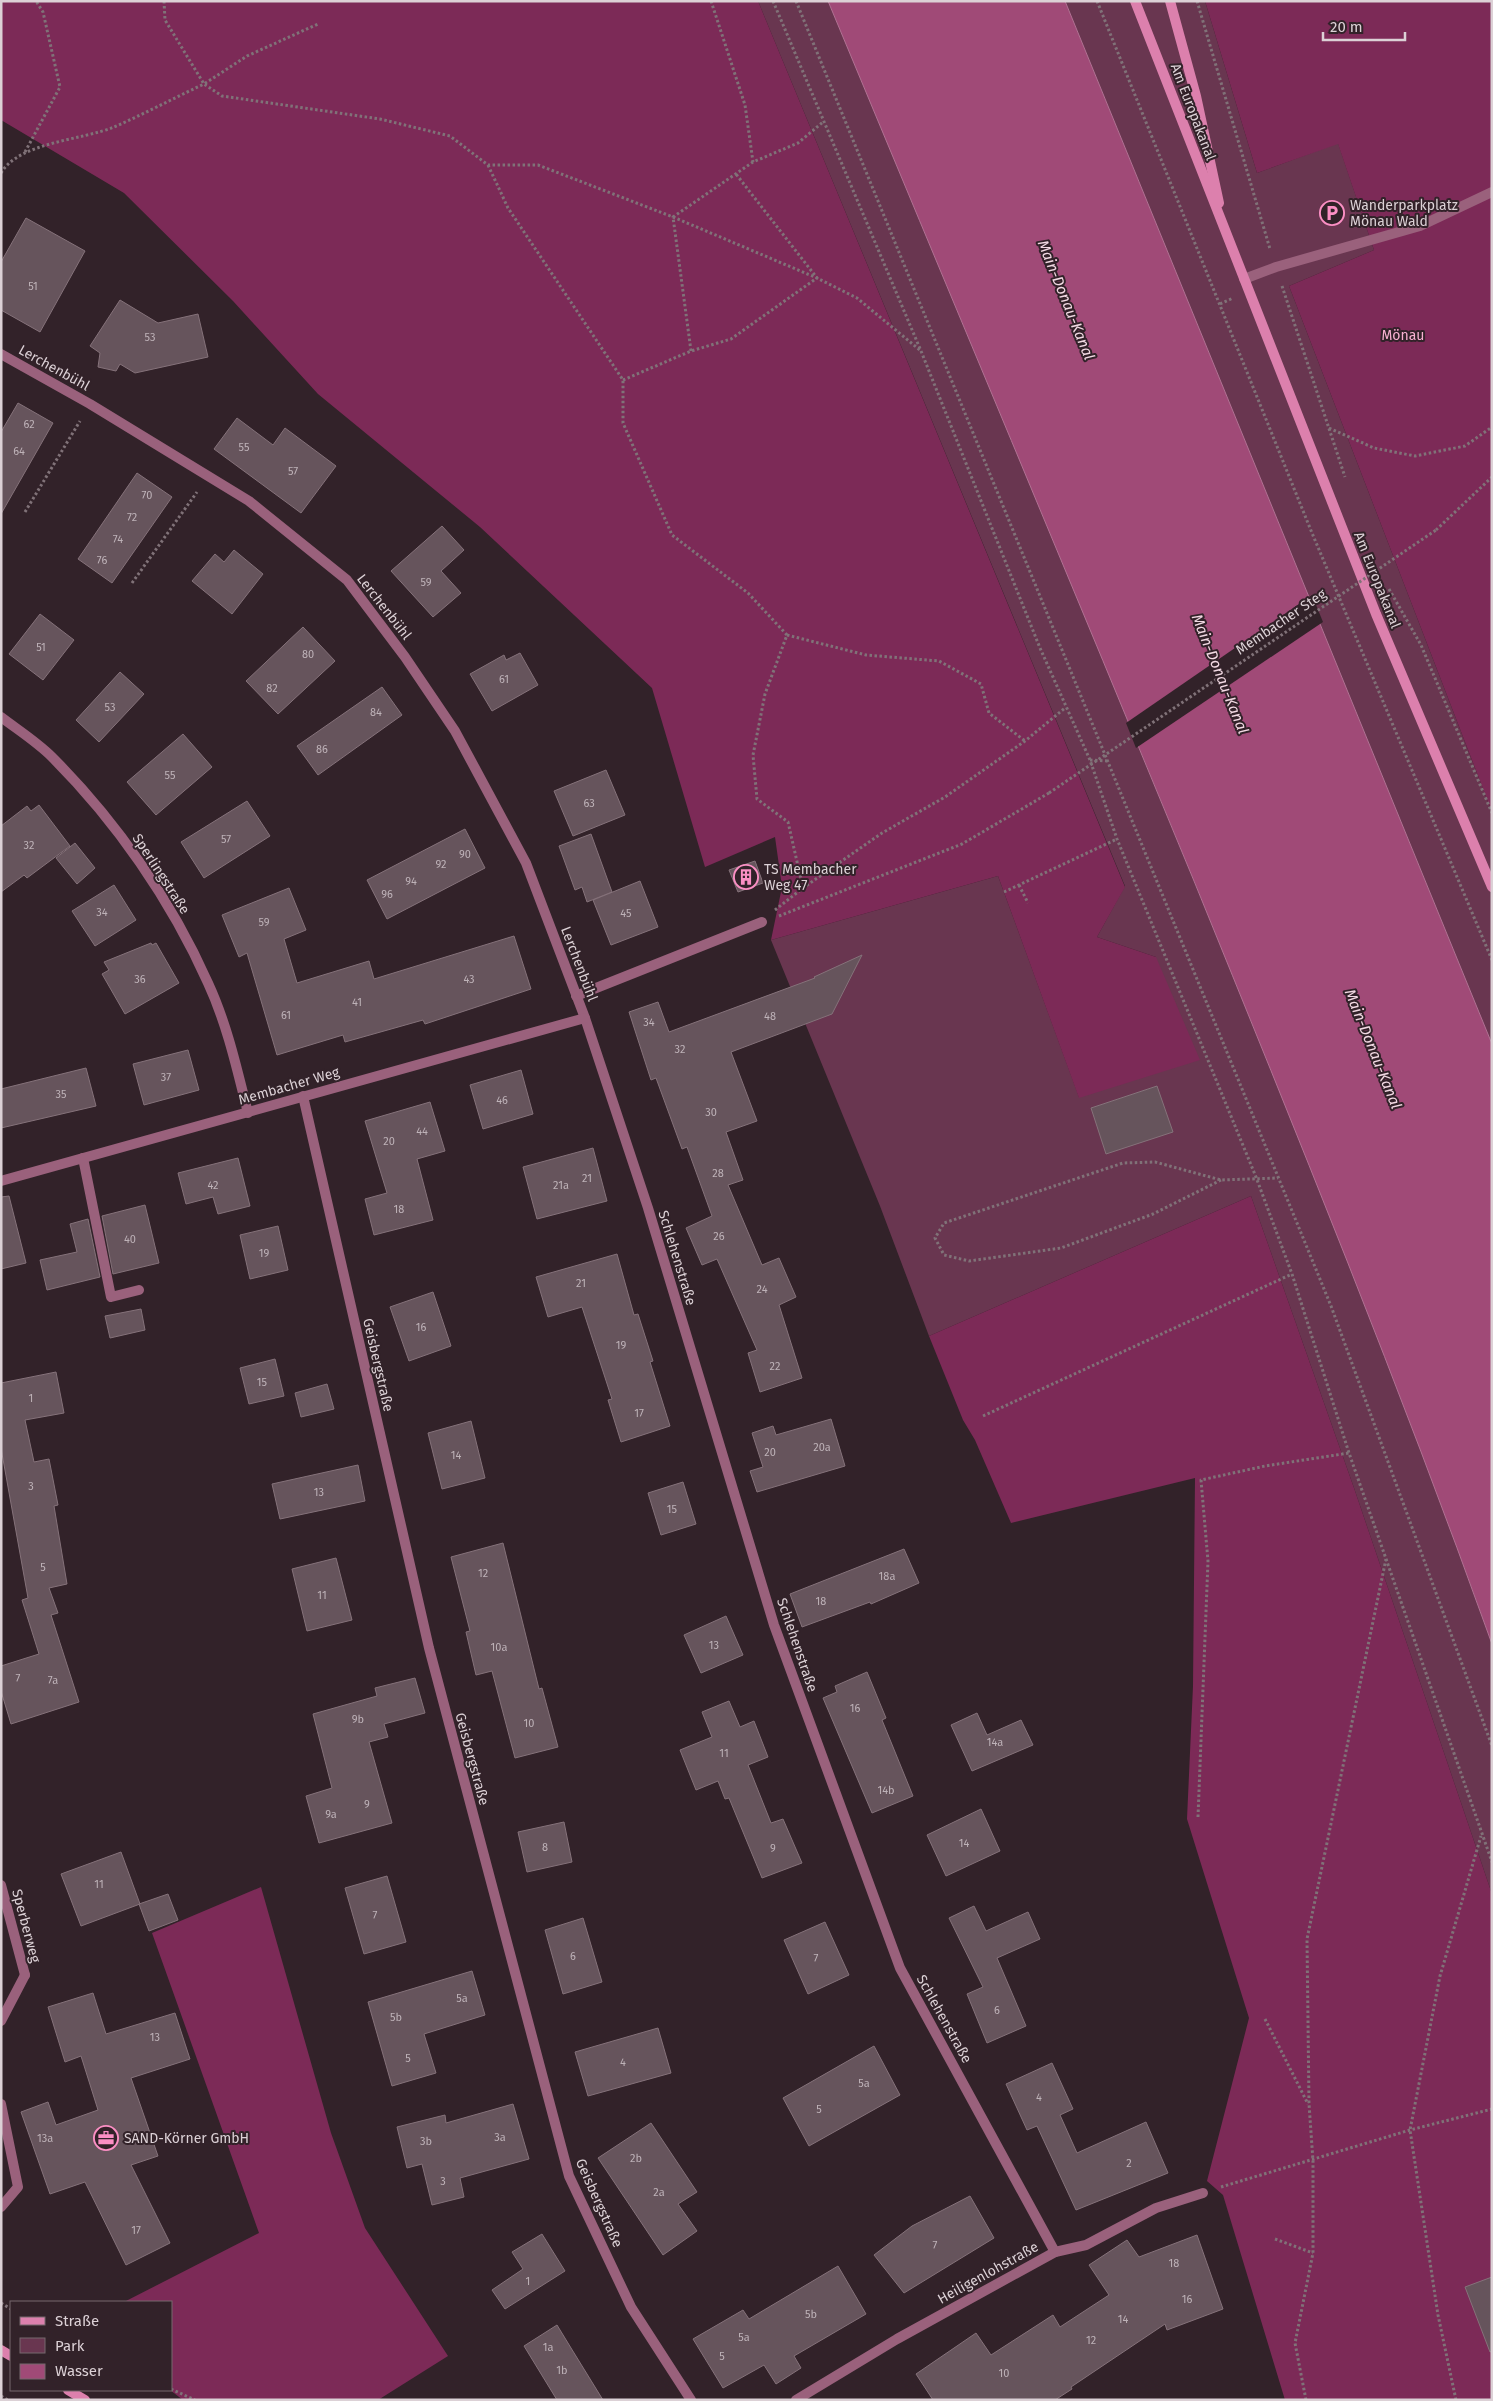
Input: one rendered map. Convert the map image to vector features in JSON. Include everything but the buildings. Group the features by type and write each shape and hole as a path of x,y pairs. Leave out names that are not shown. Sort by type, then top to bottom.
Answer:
{"main road":[{"name":"Am Europakanal","path":"1135,1 1376,614 1492,887"},
{"name":"Am Europakanal","path":"1170,1 1196,96 1226,233"},
{"path":"70,2391 85,2400"}],"street":[{"path":"1244,280 1276,268 1420,226 1492,192"},
{"name":"Lerchenbühl","path":"1,354 90,404 249,502 347,580 405,657 455,732 526,863 585,1018"},
{"name":"Sperlingstraße","path":"1,717 57,762 111,824 167,904 208,983 233,1052 248,1113"},
{"path":"576,996 762,922"},
{"name":"Membacher Weg","path":"1,1181 585,1018"},
{"name":"Schlehenstraße","path":"585,1018 648,1208 774,1625 900,1968 1055,2252"},
{"name":"Geisbergstraße","path":"303,1096 429,1648 569,2176 631,2307 691,2400"},
{"path":"83,1158 111,1297 139,1290"},
{"name":"Sperberweg","path":"1,1885 25,1975 1,2021"},
{"path":"1,2104 18,2187 1,2207"},
{"name":"Heiligenlohstraße","path":"796,2400 897,2339 1055,2252 1086,2245 1156,2208 1203,2193"}],"path":[{"path":"25,152 60,87 43,12 36,1"},
{"path":"164,1 165,20 204,84 222,96 380,119 450,136 488,165 508,208 623,380 623,423 672,535 748,593 787,635 866,655 939,661 981,684 989,713 1026,741"},
{"path":"712,1 746,105 753,162"},
{"path":"773,1 921,351 1065,708 1090,760 1117,839 1256,1177 1292,1274 1349,1453 1492,1862"},
{"path":"796,1 1331,1306 1492,1746"},
{"path":"1097,1 1312,533 1492,960"},
{"path":"1197,1 1276,268 1346,481"},
{"path":"1,173 4,168 25,152 112,128 204,84 246,56 318,24"},
{"path":"673,217 753,162 798,143 824,121"},
{"path":"488,165 538,165 673,217 817,278 857,298 921,351"},
{"path":"736,174 817,278"},
{"path":"673,217 691,351"},
{"path":"623,380 691,351 731,339 817,278"},
{"path":"25,512 90,404"},
{"path":"1329,428 1374,448 1416,456 1465,446 1492,427"},
{"path":"132,583 209,476"},
{"name":"Membacher Steg","path":"762,922 962,844 1049,793 1436,530 1492,477"},
{"path":"1377,560 1384,577"},
{"path":"1388,585 1395,603 1421,645 1492,814"},
{"path":"787,635 765,694 753,755 757,799 788,822 803,888"},
{"path":"762,922 803,888 882,834 945,797 1026,741 1065,708"},
{"path":"1090,760 1108,761"},
{"path":"1004,892 1117,839"},
{"path":"1019,885 1028,903"},
{"path":"1222,1180 1153,1214 1061,1248 968,1261 944,1255 935,1238 944,1224 1123,1162 1155,1162 1222,1180 1256,1177 1278,1178"},
{"path":"983,1416 1292,1274"},
{"path":"1198,1817 1208,1561 1201,1480 1265,1466 1349,1453"},
{"path":"1306,2400 1295,2343 1314,2253 1313,2161 1309,2104 1307,1939 1386,1559"},
{"path":"1456,2400 1438,2315 1410,2130 1440,1976 1482,1835"},
{"path":"1265,2019 1309,2104"},
{"path":"1203,2193 1410,2130 1492,2109"},
{"path":"1275,2239 1314,2253"},
{"path":"172,2389 195,2400"},
{"path":"1,2396 8,2400"}],"green space":[{"path":"1,1 758,1 1125,887 1097,937 1156,957 1200,1060 1079,1098 998,876 771,940 782,887 775,837 705,867 652,688 480,527 318,394 233,301 124,193 1,120"},
{"path":"758,1 828,1 1095,640 1323,1196 1428,1466 1492,1644 1492,1894 1354,1488 1251,1196 929,1336 880,1206 771,940 998,876 1079,1097 1156,957 1097,937 1125,886"},
{"path":"1065,1 1205,1 1257,173 1338,143 1374,250 1289,286 1492,812 1492,1044"},
{"name":"Mönau","path":"1205,1 1492,1 1492,812 1289,286 1374,250 1338,144 1257,173"},
{"path":"1251,1196 1354,1488 1492,1894 1492,2400 1285,2400 1223,2195 1207,2181 1249,2018 1187,1819 1193,1686 1195,1478 1011,1523 975,1440 963,1420 929,1336"},
{"path":"261,1887 331,2133 365,2228 448,2356 378,2400 183,2400 171,2391 172,2301 126,2301 259,2233 152,1933"}],"water":[{"name":"Main-Donau-Kanal","path":"828,1 1065,1 1492,1044 1492,1644 1384,1356 1271,1071 1149,771"}],"pier":[{"path":"1312,595 1323,622 1136,748 1126,723"}],"place":[{"name":"Wanderparkplatz Mönau Wald","path":"1332,213"},
{"name":"TS Membacher Weg 47","path":"746,877"},
{"name":"SAND-Körner GmbH","path":"106,2138"}]}
